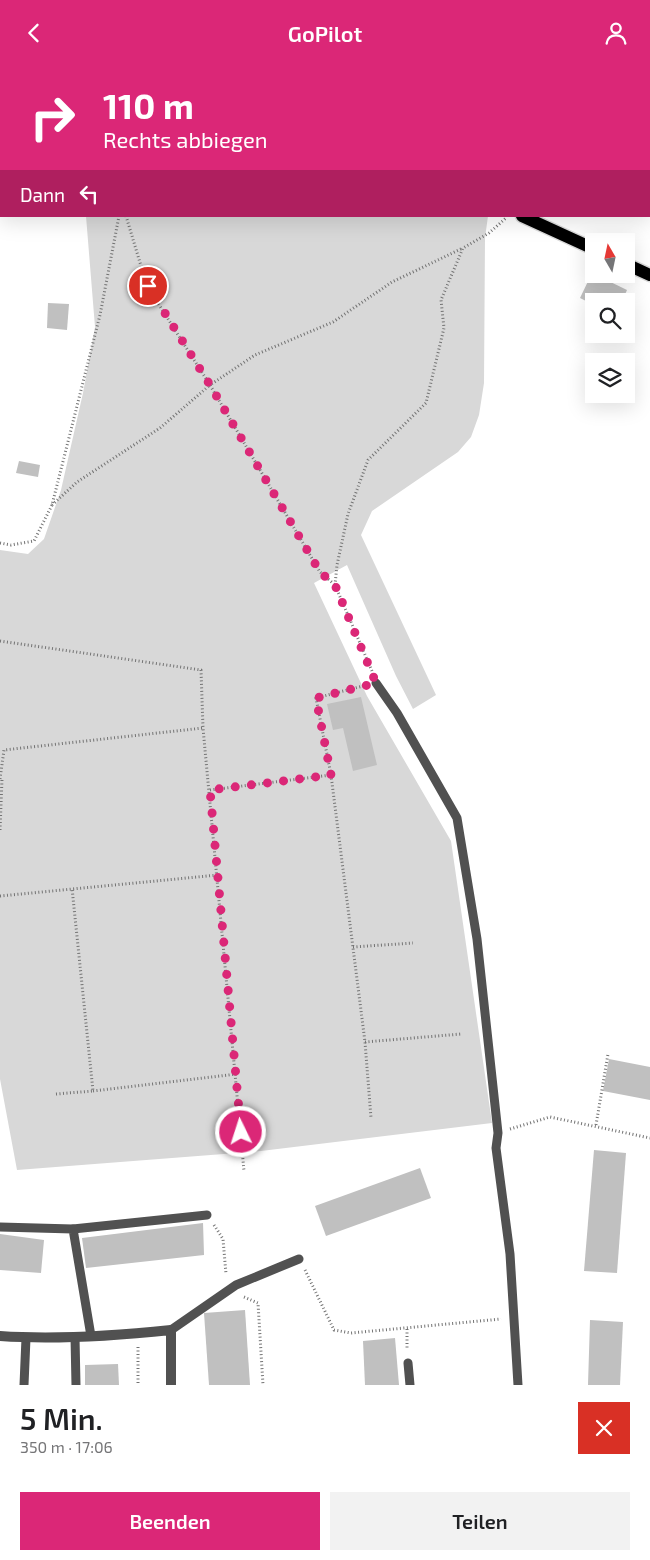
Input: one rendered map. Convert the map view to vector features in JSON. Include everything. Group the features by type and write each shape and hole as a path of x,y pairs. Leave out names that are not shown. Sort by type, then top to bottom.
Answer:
{"main road":[{"path":"524,217 585,245"},
{"path":"635,268 650,275"}],"street":[{"path":"0,1336 26,1338 75,1337 170,1330 171,1385"}],"lane":[{"path":"376,683 397,713 457,818 477,939 498,1133 496,1149 510,1254 518,1385"},
{"path":"0,1227 73,1229 207,1215"},
{"path":"73,1229 90,1336"},
{"path":"170,1330 228,1290 299,1259"},
{"path":"75,1337 76,1385"},
{"path":"24,1385 26,1338"},
{"path":"408,1363 410,1385"}],"path":[{"path":"0,543 11,545 34,541 52,505 100,315 119,217"},
{"path":"126,217 148,286 210,385 320,572 335,585 376,683 316,698 331,775 365,1043 371,1117"},
{"path":"52,505 76,482 160,428 210,385 255,355 333,322 392,282 463,248 489,233 507,217"},
{"path":"335,585 337,565 348,514 368,460 426,403 444,328 441,300 463,248"},
{"path":"0,641 201,670 203,728 237,1073 244,1171"},
{"path":"0,830 1,779 4,750 203,728"},
{"path":"210,790 331,775"},
{"path":"0,896 218,875"},
{"path":"72,888 93,1091"},
{"path":"353,947 413,943"},
{"path":"365,1043 461,1034"},
{"path":"596,1125 608,1054"},
{"path":"56,1094 237,1073"},
{"path":"498,1133 550,1117 596,1125 650,1138"},
{"path":"207,1215 223,1239 228,1290 258,1303 263,1385"},
{"path":"299,1259 334,1330 351,1333 513,1318"},
{"path":"407,1329 408,1363"},
{"path":"138,1333 138,1385"}],"shaded area":[{"path":"86,217 488,217 485,238 484,383 479,415 471,437 458,452 372,511 361,535 436,695 413,709 396,676 347,565 314,583 367,696 451,841 492,1123 261,1151 17,1170 0,1079 0,550 28,554 44,539 61,490 83,393 95,327"}],"building":[{"path":"587,283 613,283 627,290 626,293 585,293 585,300 580,298"},
{"path":"48,303 69,304 67,330 47,328"},
{"path":"19,461 40,465 38,477 16,473"},
{"path":"361,697 377,765 353,771 343,728 333,730 327,704"},
{"path":"609,1059 650,1067 650,1100 603,1091"},
{"path":"594,1150 626,1153 617,1273 584,1271"},
{"path":"420,1168 431,1198 326,1236 315,1206"},
{"path":"203,1223 204,1255 86,1268 82,1238"},
{"path":"0,1234 44,1240 41,1273 0,1270"},
{"path":"245,1310 250,1385 209,1385 204,1313"},
{"path":"590,1320 623,1322 620,1385 588,1385"},
{"path":"395,1338 399,1385 365,1385 363,1341"},
{"path":"118,1364 119,1385 85,1385 85,1365"}],"route":[{"path":"148,286 210,385 320,572 335,585 376,683 316,698 331,775 210,790 241,1132"}]}
